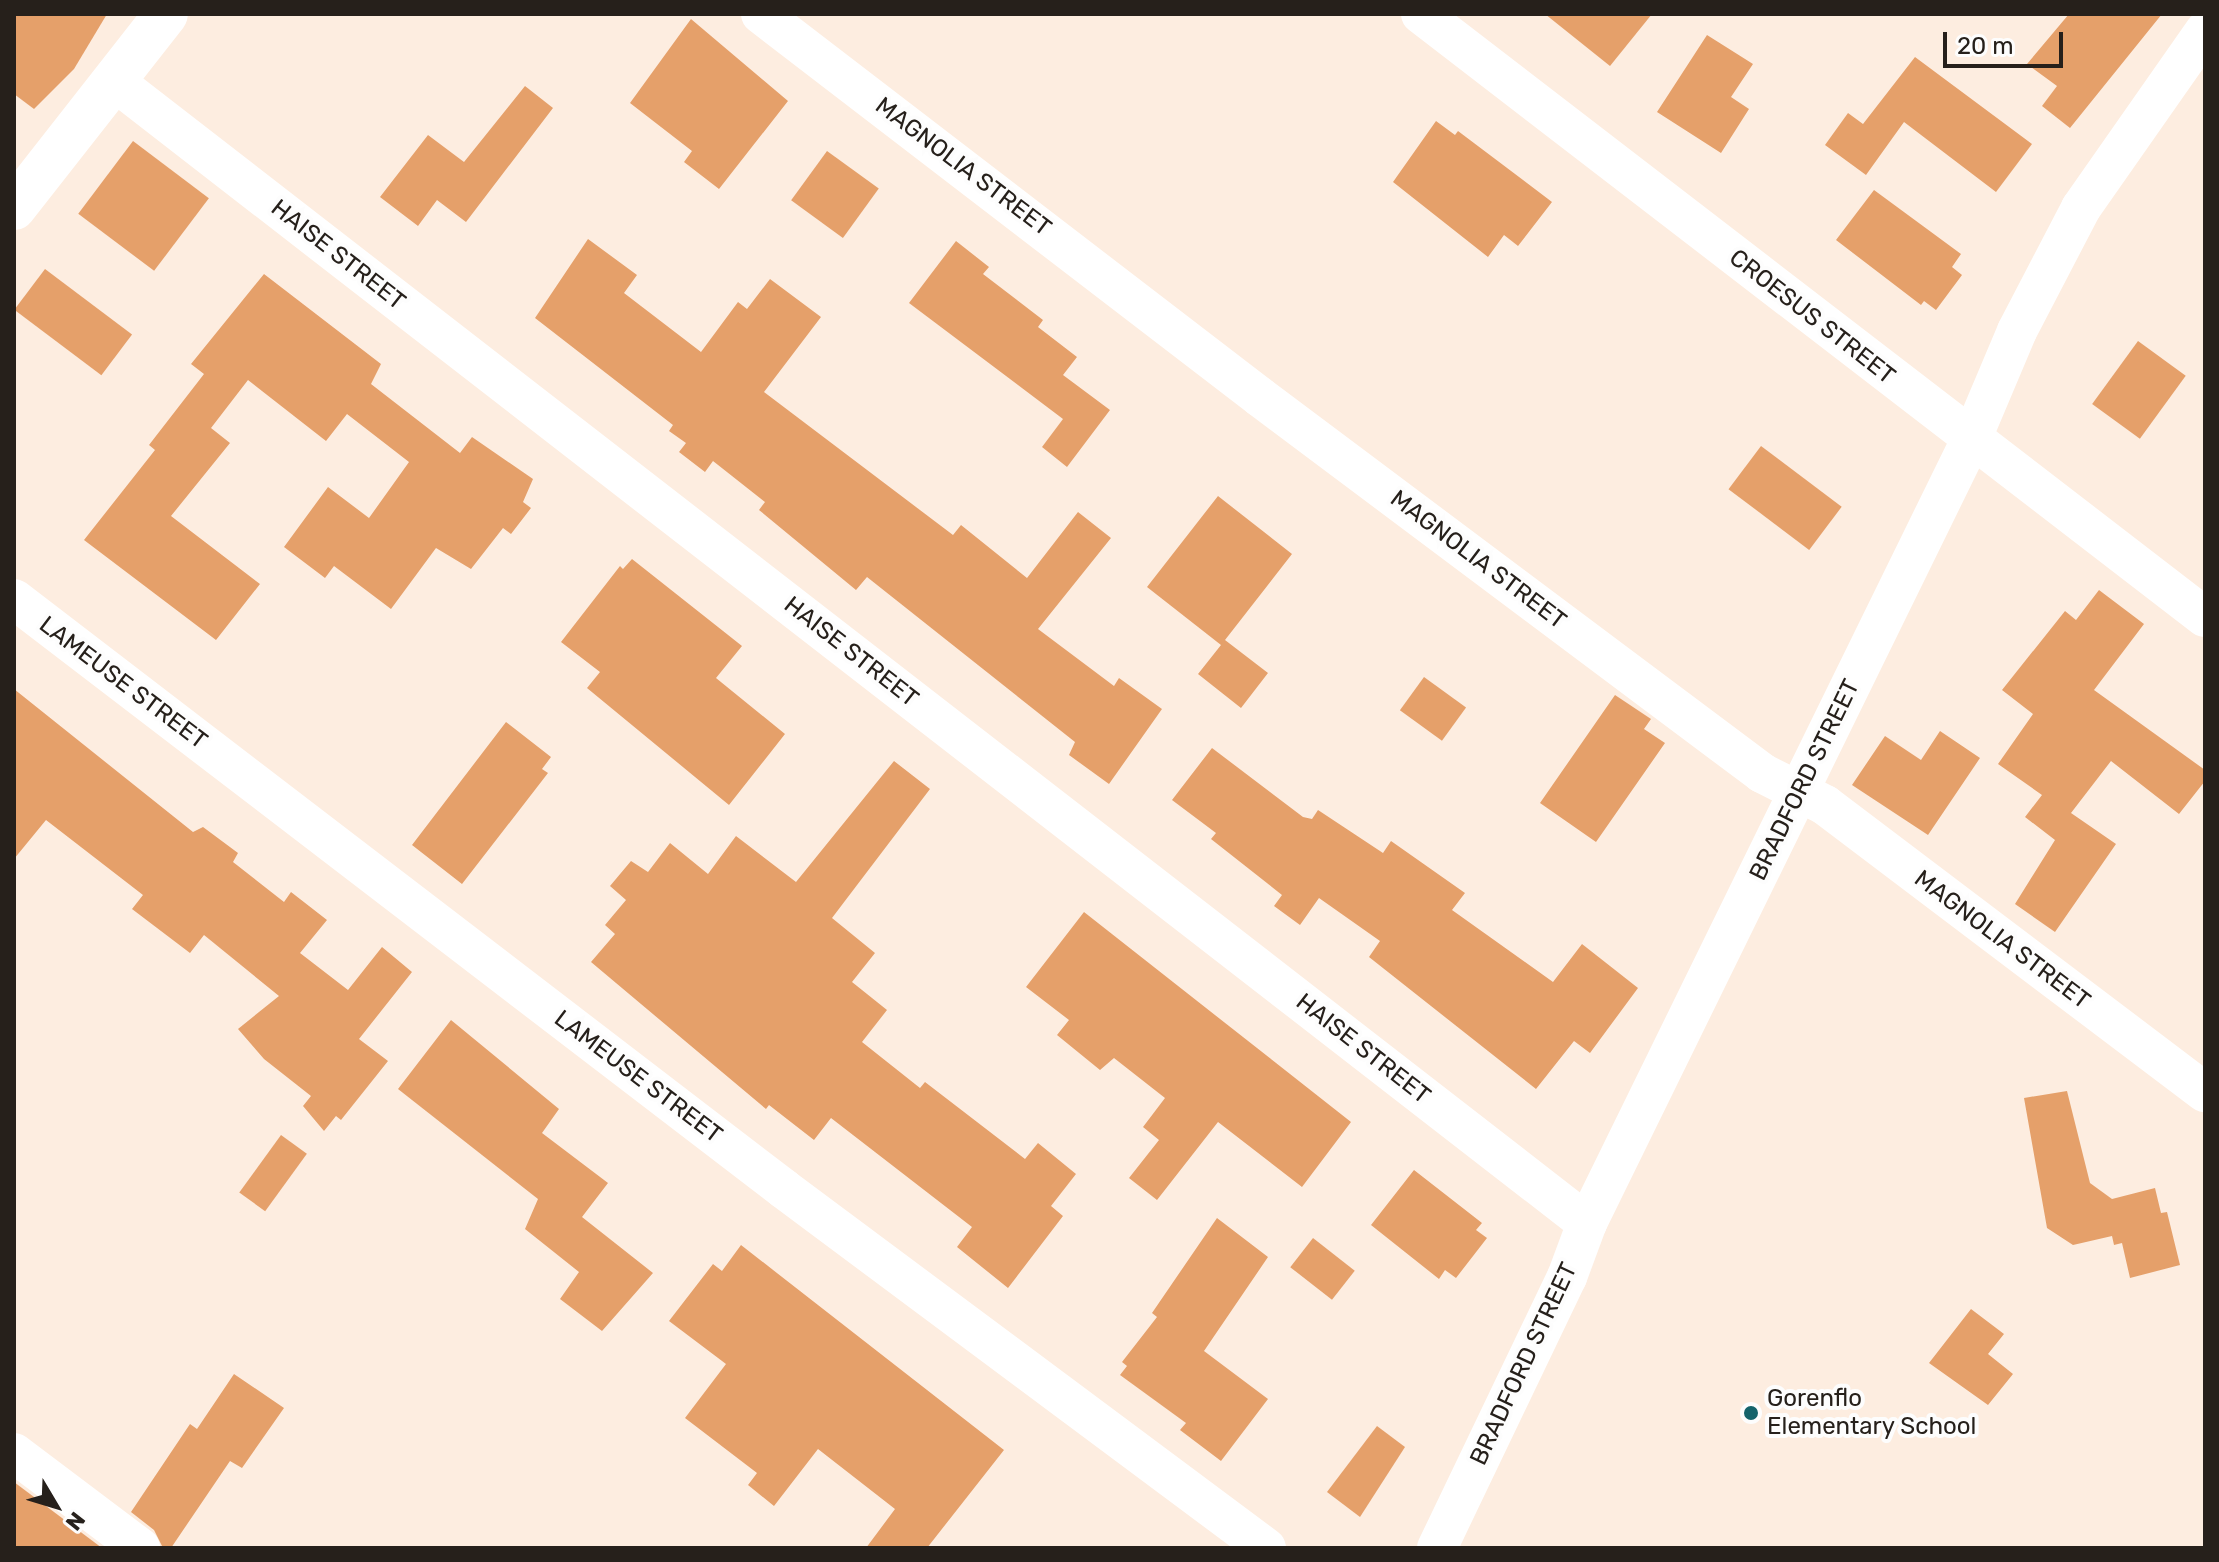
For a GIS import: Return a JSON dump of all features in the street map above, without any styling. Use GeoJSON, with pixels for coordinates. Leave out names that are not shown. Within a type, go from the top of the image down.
{"type":"FeatureCollection","features":[{"type":"Feature","properties":{"kind":"main road"},"geometry":{"type":"LineString","coordinates":[[14,208],[166,14]]}},
{"type":"Feature","properties":{"kind":"street","name":"MAGNOLIA STREET"},"geometry":{"type":"LineString","coordinates":[[761,14],[1260,397],[1762,773],[1799,795],[1825,805],[2205,1092]]}},
{"type":"Feature","properties":{"kind":"street","name":"CROESUS STREET"},"geometry":{"type":"LineString","coordinates":[[1421,14],[2205,617]]}},
{"type":"Feature","properties":{"kind":"street","name":"BRADFORD STREET"},"geometry":{"type":"LineString","coordinates":[[1437,1548],[1567,1277],[1587,1223],[1971,440],[2017,331],[2081,208],[2205,31]]}},
{"type":"Feature","properties":{"kind":"street","name":"HAISE STREET"},"geometry":{"type":"LineString","coordinates":[[114,81],[1587,1223]]}},
{"type":"Feature","properties":{"kind":"street","name":"LAMEUSE STREET"},"geometry":{"type":"LineString","coordinates":[[14,599],[784,1189],[1266,1548]]}},
{"type":"Feature","properties":{"kind":"street"},"geometry":{"type":"LineString","coordinates":[[14,1453],[140,1548]]}},
{"type":"Feature","properties":{"kind":"building"},"geometry":{"type":"Polygon","coordinates":[[[14,14],[107,14],[74,69],[34,109],[14,94],[14,14]]]}},
{"type":"Feature","properties":{"kind":"building"},"geometry":{"type":"Polygon","coordinates":[[[1545,14],[1652,14],[1610,66],[1545,14]]]}},
{"type":"Feature","properties":{"kind":"building"},"geometry":{"type":"Polygon","coordinates":[[[2069,14],[2162,14],[2070,128],[2042,106],[2057,86],[2027,64],[2069,14]]]}},
{"type":"Feature","properties":{"kind":"building"},"geometry":{"type":"Polygon","coordinates":[[[691,19],[788,101],[719,189],[684,162],[692,151],[630,103],[691,19]]]}},
{"type":"Feature","properties":{"kind":"building"},"geometry":{"type":"Polygon","coordinates":[[[1707,35],[1753,64],[1731,97],[1749,109],[1721,153],[1657,112],[1707,35]]]}},
{"type":"Feature","properties":{"kind":"building"},"geometry":{"type":"Polygon","coordinates":[[[1915,57],[2032,144],[1996,192],[1904,122],[1866,175],[1825,145],[1848,113],[1863,124],[1915,57]]]}},
{"type":"Feature","properties":{"kind":"building"},"geometry":{"type":"Polygon","coordinates":[[[525,86],[553,108],[466,222],[437,200],[418,226],[380,197],[428,135],[464,162],[525,86]]]}},
{"type":"Feature","properties":{"kind":"building"},"geometry":{"type":"Polygon","coordinates":[[[1436,121],[1455,135],[1458,131],[1552,202],[1518,246],[1504,235],[1488,257],[1393,182],[1436,121]]]}},
{"type":"Feature","properties":{"kind":"building"},"geometry":{"type":"Polygon","coordinates":[[[133,141],[209,198],[154,271],[78,214],[133,141]]]}},
{"type":"Feature","properties":{"kind":"building"},"geometry":{"type":"Polygon","coordinates":[[[827,151],[879,189],[843,238],[791,200],[827,151]]]}},
{"type":"Feature","properties":{"kind":"building"},"geometry":{"type":"Polygon","coordinates":[[[1874,190],[1961,254],[1952,267],[1962,275],[1936,310],[1924,301],[1921,305],[1836,240],[1874,190]]]}},
{"type":"Feature","properties":{"kind":"building"},"geometry":{"type":"Polygon","coordinates":[[[588,239],[637,275],[624,293],[701,352],[738,302],[747,309],[770,279],[821,317],[764,392],[953,535],[961,525],[1027,578],[1078,512],[1111,538],[1038,629],[1114,686],[1119,678],[1162,709],[1109,784],[1069,755],[1075,742],[867,577],[856,590],[759,510],[765,502],[713,461],[705,472],[679,452],[686,443],[669,431],[673,425],[535,318],[588,239]]]}},
{"type":"Feature","properties":{"kind":"building"},"geometry":{"type":"Polygon","coordinates":[[[956,241],[989,267],[983,274],[1043,320],[1038,327],[1077,357],[1063,375],[1110,410],[1067,467],[1042,447],[1063,419],[909,303],[956,241]]]}},
{"type":"Feature","properties":{"kind":"building"},"geometry":{"type":"Polygon","coordinates":[[[45,269],[132,335],[101,375],[14,310],[45,269]]]}},
{"type":"Feature","properties":{"kind":"building"},"geometry":{"type":"Polygon","coordinates":[[[264,274],[381,364],[371,384],[460,453],[472,437],[533,479],[523,502],[531,508],[511,534],[503,528],[471,569],[436,548],[391,609],[334,566],[325,578],[284,547],[328,487],[369,518],[409,462],[347,414],[326,441],[248,380],[211,428],[230,443],[171,516],[260,584],[216,640],[84,540],[155,450],[149,445],[204,374],[191,364],[264,274]]]}},
{"type":"Feature","properties":{"kind":"building"},"geometry":{"type":"Polygon","coordinates":[[[2138,341],[2186,376],[2140,439],[2092,404],[2138,341]]]}},
{"type":"Feature","properties":{"kind":"building"},"geometry":{"type":"Polygon","coordinates":[[[1761,446],[1842,507],[1809,550],[1729,489],[1761,446]]]}},
{"type":"Feature","properties":{"kind":"building"},"geometry":{"type":"Polygon","coordinates":[[[1218,496],[1292,554],[1225,640],[1268,673],[1241,708],[1198,674],[1221,645],[1147,587],[1218,496]]]}},
{"type":"Feature","properties":{"kind":"building"},"geometry":{"type":"Polygon","coordinates":[[[632,559],[742,646],[716,678],[785,734],[729,805],[587,688],[600,672],[561,642],[620,566],[623,569],[632,559]]]}},
{"type":"Feature","properties":{"kind":"building"},"geometry":{"type":"Polygon","coordinates":[[[2099,590],[2144,624],[2094,690],[2205,770],[2205,781],[2179,814],[2111,761],[2071,813],[2116,844],[2055,932],[2015,904],[2055,840],[2025,817],[2042,795],[1998,764],[2033,714],[2002,690],[2065,611],[2076,620],[2099,590]]]}},
{"type":"Feature","properties":{"kind":"building"},"geometry":{"type":"Polygon","coordinates":[[[1424,677],[1466,708],[1442,741],[1400,710],[1424,677]]]}},
{"type":"Feature","properties":{"kind":"building"},"geometry":{"type":"Polygon","coordinates":[[[14,689],[193,832],[203,827],[238,853],[233,862],[284,902],[291,892],[327,920],[300,953],[348,990],[382,947],[412,972],[359,1039],[388,1061],[341,1120],[336,1116],[324,1131],[303,1106],[311,1096],[264,1059],[238,1029],[279,996],[204,935],[190,953],[132,909],[143,895],[46,820],[14,859],[14,689]]]}},
{"type":"Feature","properties":{"kind":"building"},"geometry":{"type":"Polygon","coordinates":[[[1615,695],[1651,719],[1644,729],[1665,743],[1596,842],[1540,803],[1615,695]]]}},
{"type":"Feature","properties":{"kind":"building"},"geometry":{"type":"Polygon","coordinates":[[[506,722],[551,757],[542,769],[548,773],[462,884],[412,845],[506,722]]]}},
{"type":"Feature","properties":{"kind":"building"},"geometry":{"type":"Polygon","coordinates":[[[1940,731],[1980,758],[1928,835],[1852,785],[1885,736],[1921,760],[1940,731]]]}},
{"type":"Feature","properties":{"kind":"building"},"geometry":{"type":"Polygon","coordinates":[[[1212,748],[1303,817],[1312,819],[1318,810],[1383,853],[1391,841],[1465,893],[1452,910],[1553,982],[1582,944],[1638,988],[1590,1053],[1574,1041],[1536,1089],[1369,957],[1380,941],[1319,898],[1300,925],[1274,906],[1282,895],[1211,839],[1216,833],[1172,800],[1212,748]]]}},
{"type":"Feature","properties":{"kind":"building"},"geometry":{"type":"Polygon","coordinates":[[[894,761],[930,789],[832,918],[875,953],[852,982],[887,1010],[862,1042],[920,1088],[925,1082],[1025,1159],[1038,1143],[1076,1174],[1051,1206],[1063,1216],[1008,1288],[957,1247],[972,1227],[831,1118],[814,1140],[769,1105],[766,1109],[591,962],[615,934],[605,925],[626,900],[610,886],[631,861],[648,872],[670,843],[708,874],[736,836],[796,882],[894,761]]]}},
{"type":"Feature","properties":{"kind":"building"},"geometry":{"type":"Polygon","coordinates":[[[1084,912],[1351,1122],[1302,1187],[1218,1122],[1157,1200],[1129,1178],[1159,1140],[1143,1127],[1165,1098],[1114,1058],[1100,1070],[1057,1035],[1069,1020],[1026,987],[1084,912]]]}},
{"type":"Feature","properties":{"kind":"building"},"geometry":{"type":"Polygon","coordinates":[[[451,1020],[559,1109],[542,1133],[608,1183],[582,1217],[653,1273],[602,1331],[560,1299],[579,1272],[525,1229],[538,1199],[398,1089],[451,1020]]]}},
{"type":"Feature","properties":{"kind":"building"},"geometry":{"type":"Polygon","coordinates":[[[2067,1091],[2090,1183],[2112,1199],[2155,1188],[2161,1213],[2167,1212],[2180,1265],[2130,1278],[2122,1243],[2114,1245],[2112,1236],[2073,1245],[2047,1228],[2024,1098],[2067,1091]]]}},
{"type":"Feature","properties":{"kind":"building"},"geometry":{"type":"Polygon","coordinates":[[[281,1135],[307,1154],[265,1211],[239,1192],[281,1135]]]}},
{"type":"Feature","properties":{"kind":"building"},"geometry":{"type":"Polygon","coordinates":[[[1414,1170],[1482,1223],[1476,1230],[1487,1238],[1456,1278],[1445,1270],[1439,1279],[1371,1225],[1414,1170]]]}},
{"type":"Feature","properties":{"kind":"building"},"geometry":{"type":"Polygon","coordinates":[[[1217,1218],[1268,1257],[1204,1351],[1268,1399],[1221,1461],[1180,1430],[1186,1423],[1120,1375],[1127,1366],[1122,1362],[1157,1317],[1152,1313],[1217,1218]]]}},
{"type":"Feature","properties":{"kind":"building"},"geometry":{"type":"Polygon","coordinates":[[[1313,1238],[1355,1271],[1332,1300],[1290,1267],[1313,1238]]]}},
{"type":"Feature","properties":{"kind":"building"},"geometry":{"type":"Polygon","coordinates":[[[741,1245],[1004,1450],[927,1548],[866,1548],[895,1509],[818,1449],[774,1506],[748,1485],[757,1473],[685,1418],[726,1364],[669,1321],[713,1264],[722,1271],[741,1245]]]}},
{"type":"Feature","properties":{"kind":"building"},"geometry":{"type":"Polygon","coordinates":[[[1971,1309],[2004,1334],[1988,1354],[2013,1374],[1988,1405],[1929,1363],[1971,1309]]]}},
{"type":"Feature","properties":{"kind":"building"},"geometry":{"type":"Polygon","coordinates":[[[234,1374],[284,1408],[242,1468],[230,1461],[171,1548],[163,1548],[154,1530],[131,1512],[190,1424],[197,1429],[234,1374]]]}},
{"type":"Feature","properties":{"kind":"building"},"geometry":{"type":"Polygon","coordinates":[[[1377,1426],[1405,1447],[1360,1517],[1327,1492],[1377,1426]]]}},
{"type":"Feature","properties":{"kind":"building"},"geometry":{"type":"Polygon","coordinates":[[[14,1482],[102,1548],[14,1548],[14,1482]]]}},
{"type":"Feature","properties":{"kind":"place","name":"Gorenflo Elementary School"},"geometry":{"type":"Point","coordinates":[1751,1413]}}]}
